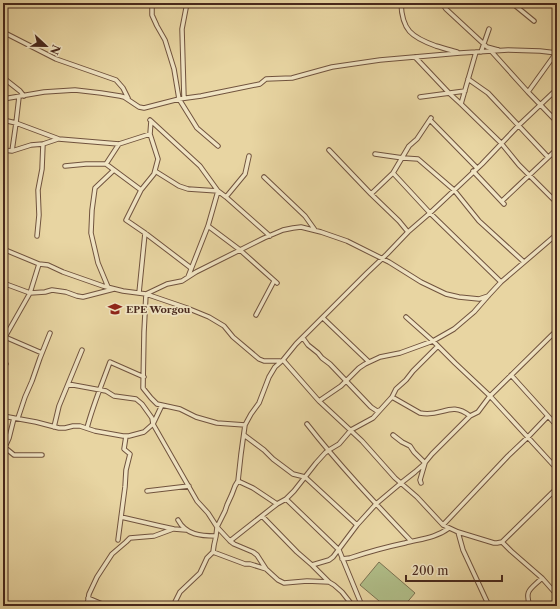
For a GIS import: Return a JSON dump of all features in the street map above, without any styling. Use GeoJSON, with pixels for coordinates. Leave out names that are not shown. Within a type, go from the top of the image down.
{"type":"FeatureCollection","features":[{"type":"Feature","properties":{"kind":"street"},"geometry":{"type":"LineString","coordinates":[[152,3],[152,15],[156,26],[165,40],[174,69],[179,99],[197,128],[218,146]]}},
{"type":"Feature","properties":{"kind":"street"},"geometry":{"type":"LineString","coordinates":[[184,98],[182,29],[187,3]]}},
{"type":"Feature","properties":{"kind":"street"},"geometry":{"type":"LineString","coordinates":[[401,3],[403,21],[415,37],[447,50],[460,52]]}},
{"type":"Feature","properties":{"kind":"street"},"geometry":{"type":"LineString","coordinates":[[442,3],[446,9],[487,47],[500,50],[549,51],[557,53],[528,92]]}},
{"type":"Feature","properties":{"kind":"street"},"geometry":{"type":"LineString","coordinates":[[512,3],[534,21]]}},
{"type":"Feature","properties":{"kind":"street"},"geometry":{"type":"LineString","coordinates":[[482,52],[489,29]]}},
{"type":"Feature","properties":{"kind":"street"},"geometry":{"type":"LineString","coordinates":[[3,32],[56,59],[116,80],[123,88],[128,99]]}},
{"type":"Feature","properties":{"kind":"street"},"geometry":{"type":"LineString","coordinates":[[3,99],[44,92],[75,90],[116,94],[128,99],[139,107],[144,108],[179,99],[260,84],[266,79],[292,78],[332,67],[380,60],[460,52],[492,52],[500,50]]}},
{"type":"Feature","properties":{"kind":"street"},"geometry":{"type":"LineString","coordinates":[[461,104],[476,52]]}},
{"type":"Feature","properties":{"kind":"street"},"geometry":{"type":"LineString","coordinates":[[492,52],[557,122]]}},
{"type":"Feature","properties":{"kind":"street"},"geometry":{"type":"LineString","coordinates":[[416,57],[449,93],[501,143],[518,165],[557,203]]}},
{"type":"Feature","properties":{"kind":"street"},"geometry":{"type":"LineString","coordinates":[[468,78],[488,93],[548,157]]}},
{"type":"Feature","properties":{"kind":"street"},"geometry":{"type":"LineString","coordinates":[[6,80],[20,91],[22,96],[12,151]]}},
{"type":"Feature","properties":{"kind":"street"},"geometry":{"type":"LineString","coordinates":[[420,97],[464,91]]}},
{"type":"Feature","properties":{"kind":"street"},"geometry":{"type":"LineString","coordinates":[[173,606],[180,592],[200,573],[213,552],[217,527],[238,481],[245,425],[259,403],[277,364],[282,361],[408,232],[430,213],[518,126],[556,91]]}},
{"type":"Feature","properties":{"kind":"street"},"geometry":{"type":"LineString","coordinates":[[371,194],[393,173],[409,146],[417,139],[431,119],[477,168]]}},
{"type":"Feature","properties":{"kind":"street"},"geometry":{"type":"LineString","coordinates":[[3,120],[16,123],[59,139],[119,144],[150,134]]}},
{"type":"Feature","properties":{"kind":"street"},"geometry":{"type":"LineString","coordinates":[[191,268],[126,220],[141,190],[155,171],[158,159],[150,134],[151,121],[200,166],[218,191],[270,236]]}},
{"type":"Feature","properties":{"kind":"street"},"geometry":{"type":"LineString","coordinates":[[3,150],[12,151],[59,139]]}},
{"type":"Feature","properties":{"kind":"street"},"geometry":{"type":"LineString","coordinates":[[37,236],[39,215],[38,190],[42,169],[42,144]]}},
{"type":"Feature","properties":{"kind":"street"},"geometry":{"type":"LineString","coordinates":[[106,164],[119,144]]}},
{"type":"Feature","properties":{"kind":"street"},"geometry":{"type":"LineString","coordinates":[[473,171],[503,203],[529,175],[557,149]]}},
{"type":"Feature","properties":{"kind":"street"},"geometry":{"type":"LineString","coordinates":[[329,150],[408,232]]}},
{"type":"Feature","properties":{"kind":"street"},"geometry":{"type":"LineString","coordinates":[[375,154],[418,159],[454,190],[480,221],[524,262]]}},
{"type":"Feature","properties":{"kind":"street"},"geometry":{"type":"LineString","coordinates":[[226,197],[245,174],[249,156]]}},
{"type":"Feature","properties":{"kind":"street"},"geometry":{"type":"LineString","coordinates":[[65,166],[106,164],[141,190]]}},
{"type":"Feature","properties":{"kind":"street"},"geometry":{"type":"LineString","coordinates":[[108,287],[98,263],[91,233],[92,210],[94,188],[114,170]]}},
{"type":"Feature","properties":{"kind":"street"},"geometry":{"type":"LineString","coordinates":[[155,171],[179,186],[188,189],[218,191]]}},
{"type":"Feature","properties":{"kind":"street"},"geometry":{"type":"LineString","coordinates":[[393,173],[430,213],[501,282]]}},
{"type":"Feature","properties":{"kind":"street"},"geometry":{"type":"LineString","coordinates":[[264,177],[304,216],[316,231]]}},
{"type":"Feature","properties":{"kind":"street"},"geometry":{"type":"LineString","coordinates":[[187,278],[208,226],[218,191]]}},
{"type":"Feature","properties":{"kind":"street"},"geometry":{"type":"LineString","coordinates":[[208,226],[240,250],[275,282],[256,315]]}},
{"type":"Feature","properties":{"kind":"street"},"geometry":{"type":"LineString","coordinates":[[146,294],[167,284],[182,281],[196,272],[255,242],[284,230],[301,227],[347,241],[360,247],[389,262],[421,282],[446,294],[479,299],[488,296]]}},
{"type":"Feature","properties":{"kind":"street"},"geometry":{"type":"LineString","coordinates":[[139,293],[145,233]]}},
{"type":"Feature","properties":{"kind":"street"},"geometry":{"type":"LineString","coordinates":[[319,401],[347,382],[359,368],[369,362],[380,357],[400,353],[433,341],[444,335],[465,320],[480,306],[501,282],[557,234]]}},
{"type":"Feature","properties":{"kind":"street"},"geometry":{"type":"LineString","coordinates":[[3,249],[39,264],[48,265],[63,272],[114,289],[146,294],[187,308],[215,320],[224,326],[233,337],[259,359],[282,361],[319,401],[351,430],[395,478],[417,497],[443,525],[458,532],[494,543],[502,542],[557,488]]}},
{"type":"Feature","properties":{"kind":"street"},"geometry":{"type":"LineString","coordinates":[[39,264],[30,293],[5,337],[42,353]]}},
{"type":"Feature","properties":{"kind":"street"},"geometry":{"type":"LineString","coordinates":[[3,283],[30,293],[52,290],[83,297],[114,289]]}},
{"type":"Feature","properties":{"kind":"street"},"geometry":{"type":"LineString","coordinates":[[146,294],[143,388],[158,404],[180,409],[196,417],[217,423],[245,425]]}},
{"type":"Feature","properties":{"kind":"street"},"geometry":{"type":"LineString","coordinates":[[406,317],[490,396],[557,469]]}},
{"type":"Feature","properties":{"kind":"street"},"geometry":{"type":"LineString","coordinates":[[323,318],[369,362]]}},
{"type":"Feature","properties":{"kind":"street"},"geometry":{"type":"LineString","coordinates":[[312,565],[329,560],[333,557],[376,504],[416,472],[470,416],[478,412],[490,396],[557,330]]}},
{"type":"Feature","properties":{"kind":"street"},"geometry":{"type":"LineString","coordinates":[[42,455],[14,455],[4,448],[50,333]]}},
{"type":"Feature","properties":{"kind":"street"},"geometry":{"type":"LineString","coordinates":[[303,338],[308,345],[318,352],[322,358],[330,364],[370,407],[376,411],[380,410]]}},
{"type":"Feature","properties":{"kind":"street"},"geometry":{"type":"LineString","coordinates":[[230,541],[277,504],[286,499],[316,463],[329,450],[339,444],[351,430],[373,418],[392,397],[396,389],[406,380],[412,371],[438,346]]}},
{"type":"Feature","properties":{"kind":"street"},"geometry":{"type":"LineString","coordinates":[[54,427],[59,406],[82,350]]}},
{"type":"Feature","properties":{"kind":"street"},"geometry":{"type":"LineString","coordinates":[[87,428],[90,414],[110,362],[144,377]]}},
{"type":"Feature","properties":{"kind":"street"},"geometry":{"type":"LineString","coordinates":[[511,375],[557,426]]}},
{"type":"Feature","properties":{"kind":"street"},"geometry":{"type":"LineString","coordinates":[[68,384],[106,391],[114,396],[136,399],[142,404],[152,418],[197,501],[208,513],[217,527],[234,544],[257,555],[266,569],[278,580],[284,583],[307,581],[329,582]]}},
{"type":"Feature","properties":{"kind":"street"},"geometry":{"type":"LineString","coordinates":[[392,397],[420,413],[434,414],[458,409],[470,416]]}},
{"type":"Feature","properties":{"kind":"street"},"geometry":{"type":"LineString","coordinates":[[3,416],[54,427],[65,428],[80,426],[95,431],[126,436],[144,432],[154,424],[162,405]]}},
{"type":"Feature","properties":{"kind":"street"},"geometry":{"type":"LineString","coordinates":[[443,525],[548,416]]}},
{"type":"Feature","properties":{"kind":"street"},"geometry":{"type":"LineString","coordinates":[[307,424],[320,441],[411,541]]}},
{"type":"Feature","properties":{"kind":"street"},"geometry":{"type":"LineString","coordinates":[[244,435],[293,474],[305,477],[358,525]]}},
{"type":"Feature","properties":{"kind":"street"},"geometry":{"type":"LineString","coordinates":[[393,435],[410,446],[425,463]]}},
{"type":"Feature","properties":{"kind":"street"},"geometry":{"type":"LineString","coordinates":[[118,540],[126,470],[130,454],[124,449],[126,436]]}},
{"type":"Feature","properties":{"kind":"street"},"geometry":{"type":"LineString","coordinates":[[421,483],[420,480],[425,463]]}},
{"type":"Feature","properties":{"kind":"street"},"geometry":{"type":"LineString","coordinates":[[238,481],[253,488],[277,504]]}},
{"type":"Feature","properties":{"kind":"street"},"geometry":{"type":"LineString","coordinates":[[147,491],[189,486]]}},
{"type":"Feature","properties":{"kind":"street"},"geometry":{"type":"LineString","coordinates":[[286,499],[339,550],[362,606]]}},
{"type":"Feature","properties":{"kind":"street"},"geometry":{"type":"LineString","coordinates":[[121,516],[173,529],[186,530],[200,535],[216,536]]}},
{"type":"Feature","properties":{"kind":"street"},"geometry":{"type":"LineString","coordinates":[[262,516],[297,552],[329,582],[334,584],[353,606]]}},
{"type":"Feature","properties":{"kind":"street"},"geometry":{"type":"LineString","coordinates":[[178,520],[186,530]]}},
{"type":"Feature","properties":{"kind":"street"},"geometry":{"type":"LineString","coordinates":[[342,559],[431,537],[442,533],[449,528]]}},
{"type":"Feature","properties":{"kind":"street"},"geometry":{"type":"LineString","coordinates":[[87,606],[91,587],[112,554],[130,538],[154,536],[173,529]]}},
{"type":"Feature","properties":{"kind":"street"},"geometry":{"type":"LineString","coordinates":[[458,532],[463,550],[489,606]]}},
{"type":"Feature","properties":{"kind":"street"},"geometry":{"type":"LineString","coordinates":[[502,542],[542,578],[557,595]]}},
{"type":"Feature","properties":{"kind":"street"},"geometry":{"type":"LineString","coordinates":[[213,552],[245,564],[266,569]]}},
{"type":"Feature","properties":{"kind":"street"},"geometry":{"type":"LineString","coordinates":[[530,606],[527,597],[528,593],[542,578]]}},
{"type":"Feature","properties":{"kind":"street"},"geometry":{"type":"LineString","coordinates":[[88,598],[107,606]]}},
{"type":"Feature","properties":{"kind":"green space"},"geometry":{"type":"Polygon","coordinates":[[[379,562],[415,593],[404,606],[385,606],[360,585],[379,562]]]}},
{"type":"Feature","properties":{"kind":"place","name":"EPE Worgou"},"geometry":{"type":"Point","coordinates":[115,309]}}]}
